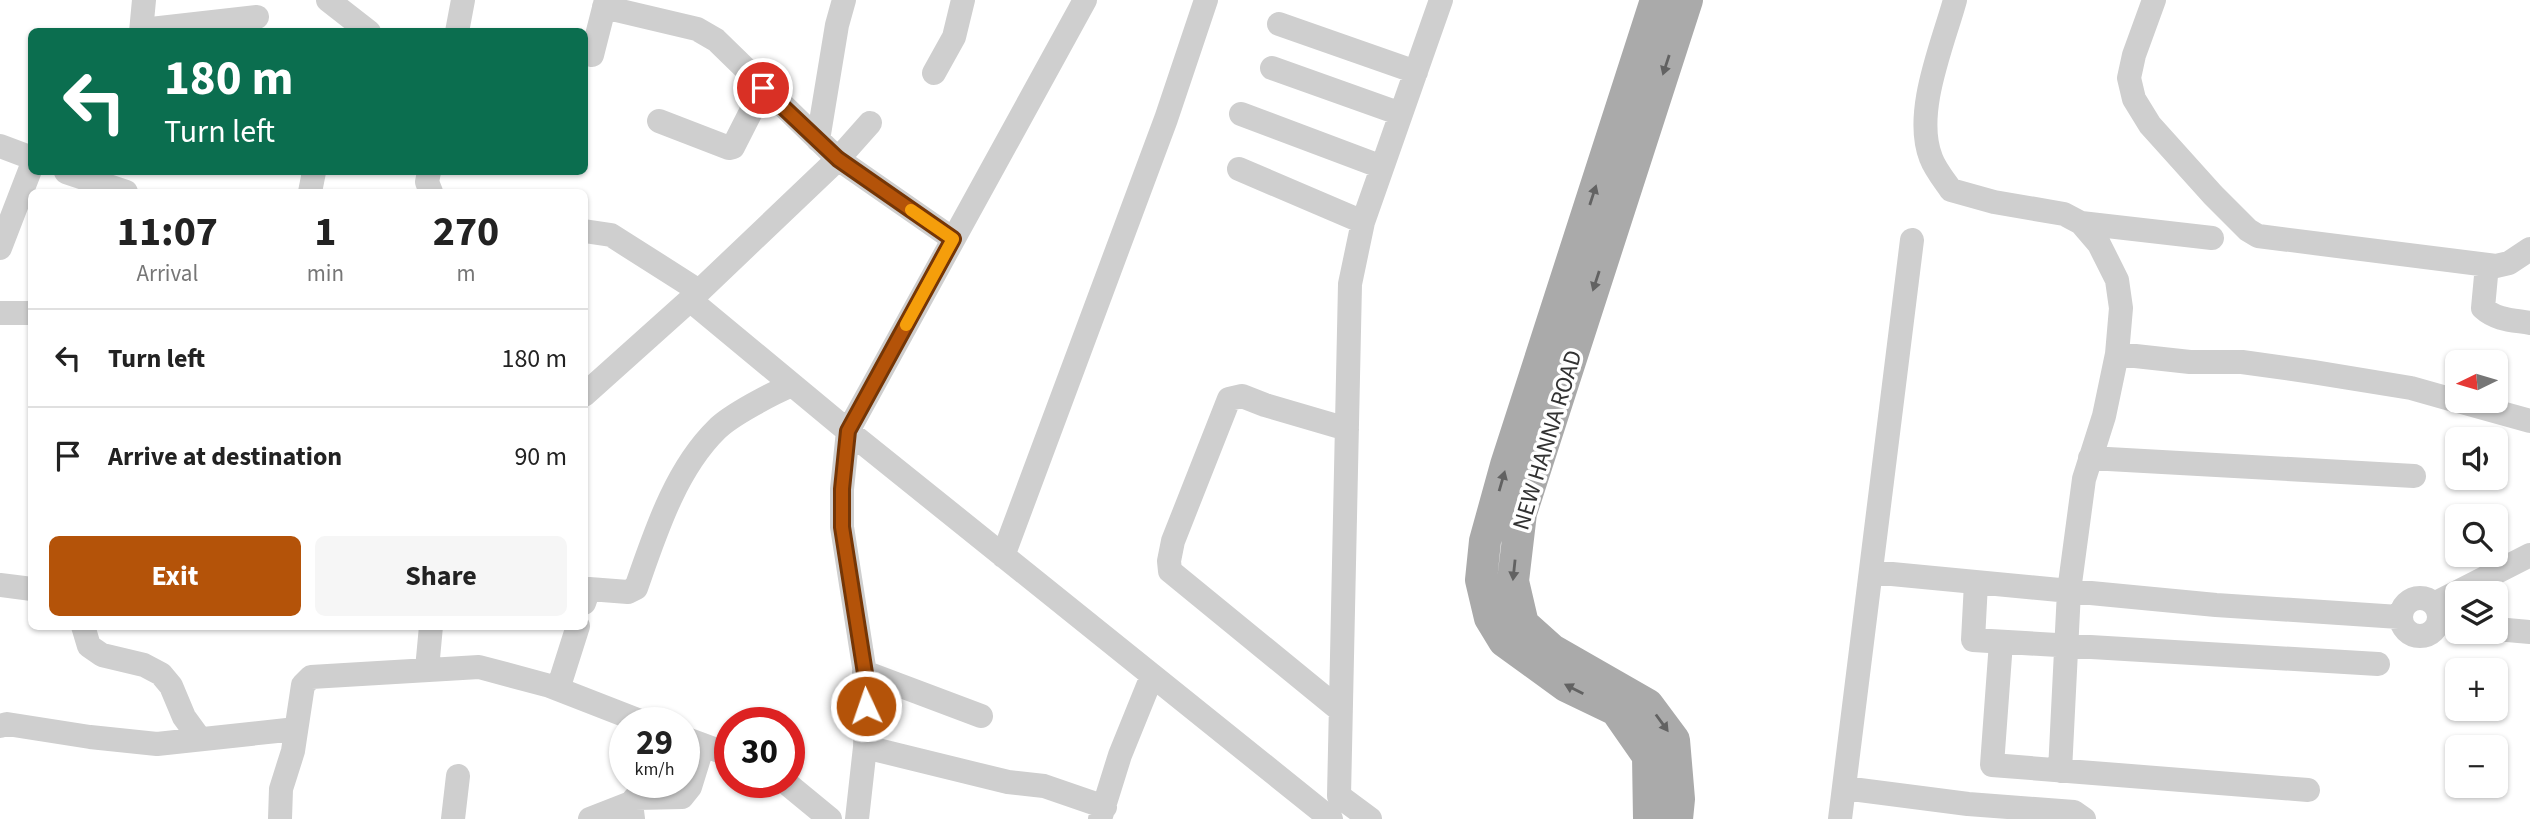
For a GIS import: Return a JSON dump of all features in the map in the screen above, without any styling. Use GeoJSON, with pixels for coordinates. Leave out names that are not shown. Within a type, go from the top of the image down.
{"type":"FeatureCollection","features":[{"type":"Feature","properties":{"kind":"main road","name":"NEW HANNA ROAD"},"geometry":{"type":"LineString","coordinates":[[1649,819],[1648,756],[1616,710],[1566,686],[1504,642],[1490,618],[1481,580],[1485,541],[1506,465],[1656,0]]}},
{"type":"Feature","properties":{"kind":"main road","name":"NEW HANNA ROAD"},"geometry":{"type":"LineString","coordinates":[[1677,819],[1679,799],[1674,740],[1648,705],[1552,650],[1523,624],[1513,581],[1521,513],[1688,0]]}},
{"type":"Feature","properties":{"kind":"street"},"geometry":{"type":"LineString","coordinates":[[142,28],[144,0]]}},
{"type":"Feature","properties":{"kind":"street"},"geometry":{"type":"LineString","coordinates":[[328,0],[364,28]]}},
{"type":"Feature","properties":{"kind":"street"},"geometry":{"type":"LineString","coordinates":[[458,28],[463,0]]}},
{"type":"Feature","properties":{"kind":"street"},"geometry":{"type":"LineString","coordinates":[[818,140],[837,25],[844,0]]}},
{"type":"Feature","properties":{"kind":"street"},"geometry":{"type":"LineString","coordinates":[[934,73],[954,37],[962,0]]}},
{"type":"Feature","properties":{"kind":"street"},"geometry":{"type":"LineString","coordinates":[[857,819],[865,747],[867,686],[842,527],[842,489],[848,431],[1085,0]]}},
{"type":"Feature","properties":{"kind":"street"},"geometry":{"type":"LineString","coordinates":[[1003,556],[1162,132],[1206,0]]}},
{"type":"Feature","properties":{"kind":"street"},"geometry":{"type":"LineString","coordinates":[[1370,819],[1339,796],[1350,284],[1363,222],[1441,0]]}},
{"type":"Feature","properties":{"kind":"street"},"geometry":{"type":"LineString","coordinates":[[1955,0],[1928,97],[1926,135],[1931,158],[1951,190],[1994,202],[2064,214],[2081,223],[2212,239]]}},
{"type":"Feature","properties":{"kind":"street"},"geometry":{"type":"LineString","coordinates":[[2154,0],[2134,55],[2129,78],[2134,99],[2150,125],[2248,230],[2258,236],[2496,266],[2508,263],[2530,249]]}},
{"type":"Feature","properties":{"kind":"street"},"geometry":{"type":"LineString","coordinates":[[592,55],[605,3],[697,29],[716,40],[838,159],[953,239]]}},
{"type":"Feature","properties":{"kind":"street"},"geometry":{"type":"LineString","coordinates":[[165,28],[259,16]]}},
{"type":"Feature","properties":{"kind":"street"},"geometry":{"type":"LineString","coordinates":[[1279,24],[1416,72]]}},
{"type":"Feature","properties":{"kind":"street"},"geometry":{"type":"LineString","coordinates":[[1272,68],[1401,114]]}},
{"type":"Feature","properties":{"kind":"street"},"geometry":{"type":"LineString","coordinates":[[659,121],[729,148],[733,147],[763,88]]}},
{"type":"Feature","properties":{"kind":"street"},"geometry":{"type":"LineString","coordinates":[[1241,114],[1382,167]]}},
{"type":"Feature","properties":{"kind":"street"},"geometry":{"type":"LineString","coordinates":[[588,391],[694,296],[838,159],[870,123]]}},
{"type":"Feature","properties":{"kind":"street"},"geometry":{"type":"LineString","coordinates":[[0,146],[28,156]]}},
{"type":"Feature","properties":{"kind":"street"},"geometry":{"type":"LineString","coordinates":[[1239,169],[1363,222]]}},
{"type":"Feature","properties":{"kind":"street"},"geometry":{"type":"LineString","coordinates":[[0,248],[28,174]]}},
{"type":"Feature","properties":{"kind":"street"},"geometry":{"type":"LineString","coordinates":[[84,175],[118,189]]}},
{"type":"Feature","properties":{"kind":"street"},"geometry":{"type":"LineString","coordinates":[[2060,771],[2061,707],[2069,591],[2084,479],[2104,416],[2117,354],[2121,308],[2118,280],[2099,244],[2081,223]]}},
{"type":"Feature","properties":{"kind":"street"},"geometry":{"type":"LineString","coordinates":[[588,232],[611,235],[694,296],[792,385],[848,431],[1331,819]]}},
{"type":"Feature","properties":{"kind":"street"},"geometry":{"type":"LineString","coordinates":[[1840,819],[1912,240]]}},
{"type":"Feature","properties":{"kind":"street"},"geometry":{"type":"LineString","coordinates":[[2487,265],[2483,308],[2490,315],[2530,323]]}},
{"type":"Feature","properties":{"kind":"street"},"geometry":{"type":"LineString","coordinates":[[0,313],[28,313]]}},
{"type":"Feature","properties":{"kind":"street"},"geometry":{"type":"LineString","coordinates":[[2117,354],[2190,362],[2242,362],[2411,388],[2445,398]]}},
{"type":"Feature","properties":{"kind":"street"},"geometry":{"type":"LineString","coordinates":[[588,592],[589,589],[628,592],[636,588],[659,525],[699,449],[719,426],[792,385]]}},
{"type":"Feature","properties":{"kind":"street"},"geometry":{"type":"LineString","coordinates":[[1340,710],[1170,570],[1169,561],[1173,541],[1229,399],[1242,396],[1347,429]]}},
{"type":"Feature","properties":{"kind":"street"},"geometry":{"type":"LineString","coordinates":[[2501,413],[2530,421]]}},
{"type":"Feature","properties":{"kind":"street"},"geometry":{"type":"LineString","coordinates":[[2090,458],[2414,477]]}},
{"type":"Feature","properties":{"kind":"street"},"geometry":{"type":"LineString","coordinates":[[1871,572],[2216,605],[2399,617],[2404,630],[2416,636],[2430,634],[2443,618],[2530,555]]}},
{"type":"Feature","properties":{"kind":"street"},"geometry":{"type":"LineString","coordinates":[[1976,583],[1973,640],[2378,664]]}},
{"type":"Feature","properties":{"kind":"street"},"geometry":{"type":"LineString","coordinates":[[0,585],[28,588]]}},
{"type":"Feature","properties":{"kind":"street"},"geometry":{"type":"LineString","coordinates":[[84,630],[89,646],[102,655],[144,664],[161,674],[171,686],[184,717],[200,739]]}},
{"type":"Feature","properties":{"kind":"street"},"geometry":{"type":"LineString","coordinates":[[427,669],[431,630]]}},
{"type":"Feature","properties":{"kind":"street"},"geometry":{"type":"LineString","coordinates":[[558,689],[577,630]]}},
{"type":"Feature","properties":{"kind":"street"},"geometry":{"type":"LineString","coordinates":[[2508,630],[2530,632]]}},
{"type":"Feature","properties":{"kind":"street"},"geometry":{"type":"LineString","coordinates":[[2001,642],[1992,765],[2308,790]]}},
{"type":"Feature","properties":{"kind":"street"},"geometry":{"type":"LineString","coordinates":[[279,819],[281,789],[293,751],[303,685],[311,677],[479,667],[558,689],[609,709]]}},
{"type":"Feature","properties":{"kind":"street"},"geometry":{"type":"LineString","coordinates":[[864,672],[981,716]]}},
{"type":"Feature","properties":{"kind":"street"},"geometry":{"type":"LineString","coordinates":[[865,747],[1008,782],[1044,786],[1102,813],[1120,755],[1152,676]]}},
{"type":"Feature","properties":{"kind":"street"},"geometry":{"type":"LineString","coordinates":[[0,726],[7,724],[157,744],[296,729]]}},
{"type":"Feature","properties":{"kind":"street"},"geometry":{"type":"LineString","coordinates":[[453,819],[458,776]]}},
{"type":"Feature","properties":{"kind":"street"},"geometry":{"type":"LineString","coordinates":[[1844,788],[1967,811],[2074,812],[2084,819]]}},
{"type":"Feature","properties":{"kind":"street"},"geometry":{"type":"LineString","coordinates":[[652,798],[670,798]]}},
{"type":"Feature","properties":{"kind":"street"},"geometry":{"type":"LineString","coordinates":[[804,798],[830,819]]}},
{"type":"Feature","properties":{"kind":"street"},"geometry":{"type":"LineString","coordinates":[[590,819],[632,811]]}},
{"type":"Feature","properties":{"kind":"slow traffic"},"geometry":{"type":"LineString","coordinates":[[906,325],[953,239],[911,210]]}},
{"type":"Feature","properties":{"kind":"route"},"geometry":{"type":"LineString","coordinates":[[763,88],[838,159],[953,239],[848,431],[842,489],[842,527],[867,686],[866,706]]}}]}
